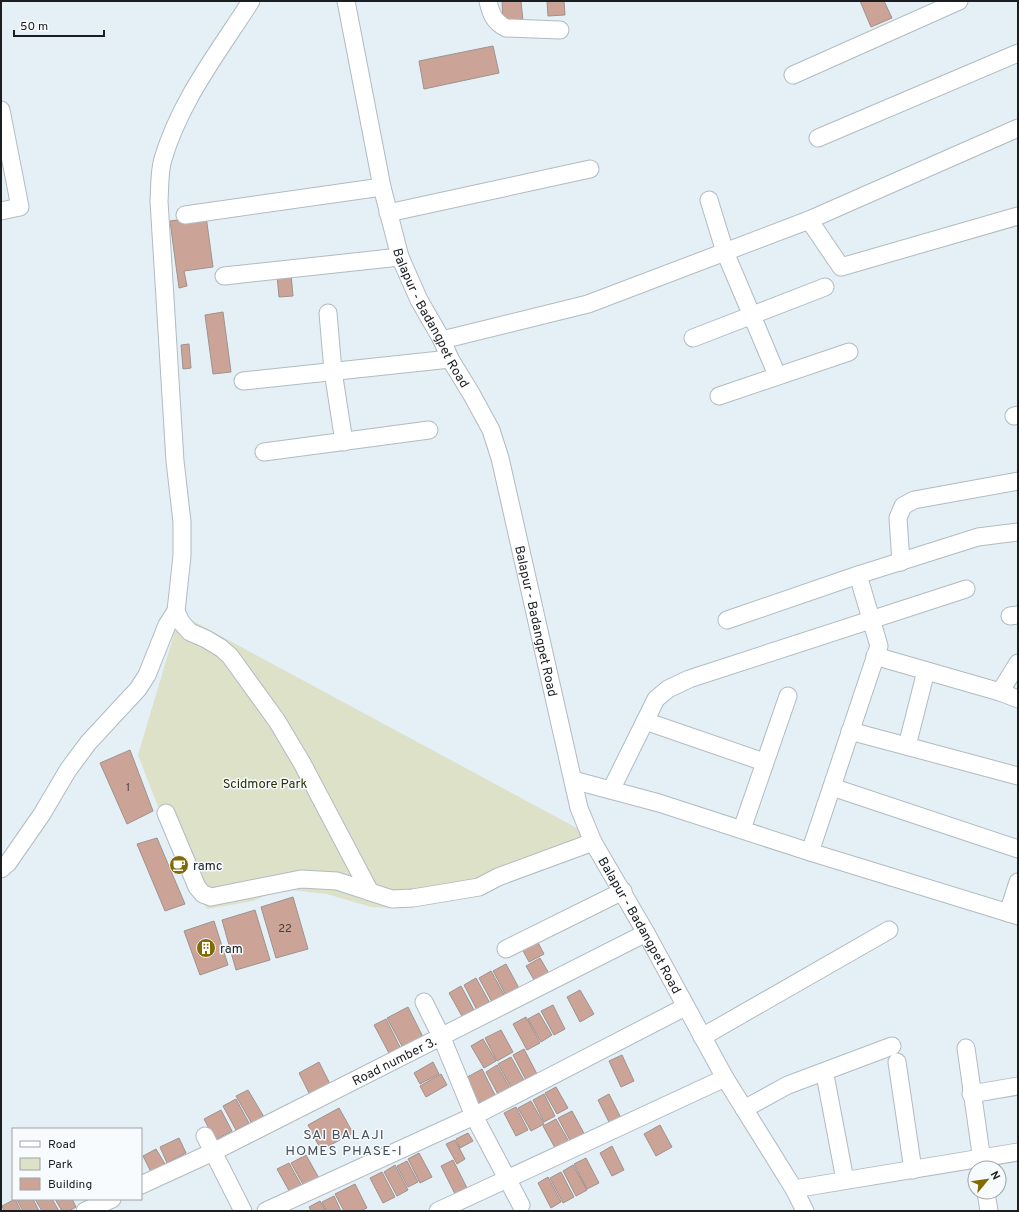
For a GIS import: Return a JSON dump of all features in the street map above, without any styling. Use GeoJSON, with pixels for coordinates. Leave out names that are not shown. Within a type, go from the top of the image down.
{"type":"FeatureCollection","features":[{"type":"Feature","properties":{"kind":"street"},"geometry":{"type":"LineString","coordinates":[[1,869],[8,863],[42,814],[68,770],[80,754],[138,689],[147,675],[167,625],[176,608],[182,556],[182,522],[175,461],[159,201],[163,160],[177,122],[206,71],[252,1]]}},
{"type":"Feature","properties":{"kind":"street","name":"Balapur - Badangpet Road"},"geometry":{"type":"LineString","coordinates":[[346,1],[382,187],[400,257],[419,300],[442,340],[450,359],[491,430],[500,458],[579,808],[593,842],[646,933],[725,1078],[794,1189],[801,1209]]}},
{"type":"Feature","properties":{"kind":"street"},"geometry":{"type":"LineString","coordinates":[[488,1],[493,17],[498,24],[506,28],[560,30]]}},
{"type":"Feature","properties":{"kind":"street"},"geometry":{"type":"LineString","coordinates":[[793,75],[959,1]]}},
{"type":"Feature","properties":{"kind":"street"},"geometry":{"type":"LineString","coordinates":[[818,138],[1018,53]]}},
{"type":"Feature","properties":{"kind":"street"},"geometry":{"type":"LineString","coordinates":[[1,110],[20,207],[1,210]]}},
{"type":"Feature","properties":{"kind":"street"},"geometry":{"type":"LineString","coordinates":[[442,340],[588,304],[809,220],[1018,128]]}},
{"type":"Feature","properties":{"kind":"street"},"geometry":{"type":"LineString","coordinates":[[388,213],[590,169]]}},
{"type":"Feature","properties":{"kind":"street"},"geometry":{"type":"LineString","coordinates":[[185,215],[382,187]]}},
{"type":"Feature","properties":{"kind":"street"},"geometry":{"type":"LineString","coordinates":[[708,200],[725,252],[777,375]]}},
{"type":"Feature","properties":{"kind":"street"},"geometry":{"type":"LineString","coordinates":[[809,220],[841,267],[1018,216]]}},
{"type":"Feature","properties":{"kind":"street"},"geometry":{"type":"LineString","coordinates":[[224,276],[400,257]]}},
{"type":"Feature","properties":{"kind":"street"},"geometry":{"type":"LineString","coordinates":[[693,338],[825,288]]}},
{"type":"Feature","properties":{"kind":"street"},"geometry":{"type":"LineString","coordinates":[[328,313],[333,371],[344,442]]}},
{"type":"Feature","properties":{"kind":"street"},"geometry":{"type":"LineString","coordinates":[[719,396],[777,375],[849,352]]}},
{"type":"Feature","properties":{"kind":"street"},"geometry":{"type":"LineString","coordinates":[[243,381],[450,359]]}},
{"type":"Feature","properties":{"kind":"street"},"geometry":{"type":"LineString","coordinates":[[264,452],[429,430]]}},
{"type":"Feature","properties":{"kind":"street"},"geometry":{"type":"LineString","coordinates":[[901,562],[898,518],[903,506],[914,500],[1018,481]]}},
{"type":"Feature","properties":{"kind":"street"},"geometry":{"type":"LineString","coordinates":[[727,620],[858,575],[978,537],[1018,532]]}},
{"type":"Feature","properties":{"kind":"street"},"geometry":{"type":"LineString","coordinates":[[810,852],[879,646],[858,575]]}},
{"type":"Feature","properties":{"kind":"street"},"geometry":{"type":"LineString","coordinates":[[611,790],[656,699],[668,689],[689,679],[966,589]]}},
{"type":"Feature","properties":{"kind":"street"},"geometry":{"type":"LineString","coordinates":[[176,608],[181,622],[190,632],[206,639],[221,648],[230,656],[277,721],[302,763],[370,892]]}},
{"type":"Feature","properties":{"kind":"street"},"geometry":{"type":"LineString","coordinates":[[875,656],[1000,692],[1018,699]]}},
{"type":"Feature","properties":{"kind":"street"},"geometry":{"type":"LineString","coordinates":[[1000,692],[1018,663]]}},
{"type":"Feature","properties":{"kind":"street"},"geometry":{"type":"LineString","coordinates":[[907,746],[926,671]]}},
{"type":"Feature","properties":{"kind":"street"},"geometry":{"type":"LineString","coordinates":[[742,829],[788,696]]}},
{"type":"Feature","properties":{"kind":"street"},"geometry":{"type":"LineString","coordinates":[[645,720],[764,762]]}},
{"type":"Feature","properties":{"kind":"street"},"geometry":{"type":"LineString","coordinates":[[850,731],[1018,776]]}},
{"type":"Feature","properties":{"kind":"street"},"geometry":{"type":"LineString","coordinates":[[573,780],[659,803],[1013,915],[1018,882]]}},
{"type":"Feature","properties":{"kind":"street"},"geometry":{"type":"LineString","coordinates":[[832,787],[1018,849]]}},
{"type":"Feature","properties":{"kind":"street"},"geometry":{"type":"LineString","coordinates":[[166,813],[198,887],[203,894],[211,897],[301,879],[337,882],[392,899],[413,898],[479,887],[498,877],[593,842]]}},
{"type":"Feature","properties":{"kind":"street"},"geometry":{"type":"LineString","coordinates":[[506,949],[623,892]]}},
{"type":"Feature","properties":{"kind":"street"},"geometry":{"type":"LineString","coordinates":[[702,1037],[889,930]]}},
{"type":"Feature","properties":{"kind":"street","name":"Road number 3."},"geometry":{"type":"LineString","coordinates":[[142,1186],[213,1152],[442,1038],[646,933]]}},
{"type":"Feature","properties":{"kind":"street"},"geometry":{"type":"LineString","coordinates":[[424,1002],[442,1038],[474,1116],[521,1204]]}},
{"type":"Feature","properties":{"kind":"street"},"geometry":{"type":"LineString","coordinates":[[266,1211],[474,1116],[685,1007]]}},
{"type":"Feature","properties":{"kind":"street"},"geometry":{"type":"LineString","coordinates":[[744,1109],[788,1085],[892,1046]]}},
{"type":"Feature","properties":{"kind":"street"},"geometry":{"type":"LineString","coordinates":[[966,1048],[971,1094],[982,1160]]}},
{"type":"Feature","properties":{"kind":"street"},"geometry":{"type":"LineString","coordinates":[[898,1062],[913,1170]]}},
{"type":"Feature","properties":{"kind":"street"},"geometry":{"type":"LineString","coordinates":[[438,1211],[725,1078]]}},
{"type":"Feature","properties":{"kind":"street"},"geometry":{"type":"LineString","coordinates":[[826,1080],[845,1180]]}},
{"type":"Feature","properties":{"kind":"street"},"geometry":{"type":"LineString","coordinates":[[971,1094],[1018,1086]]}},
{"type":"Feature","properties":{"kind":"street"},"geometry":{"type":"LineString","coordinates":[[205,1136],[243,1211]]}},
{"type":"Feature","properties":{"kind":"street"},"geometry":{"type":"LineString","coordinates":[[992,1160],[1018,1152]]}},
{"type":"Feature","properties":{"kind":"street"},"geometry":{"type":"LineString","coordinates":[[794,1189],[913,1170],[967,1165]]}},
{"type":"Feature","properties":{"kind":"street"},"geometry":{"type":"LineString","coordinates":[[86,1211],[110,1200]]}},
{"type":"Feature","properties":{"kind":"street"},"geometry":{"type":"LineString","coordinates":[[987,1200],[989,1211]]}},
{"type":"Feature","properties":{"kind":"green space","name":"Scidmore Park"},"geometry":{"type":"Polygon","coordinates":[[[180,614],[586,833],[566,860],[511,874],[479,896],[402,908],[371,907],[327,894],[283,889],[253,901],[207,909],[162,817],[138,755],[180,614]]]}},
{"type":"Feature","properties":{"kind":"building"},"geometry":{"type":"Polygon","coordinates":[[[502,1],[521,1],[523,21],[503,23],[502,1]]]}},
{"type":"Feature","properties":{"kind":"building"},"geometry":{"type":"Polygon","coordinates":[[[547,1],[564,1],[565,15],[548,16],[547,1]]]}},
{"type":"Feature","properties":{"kind":"building"},"geometry":{"type":"Polygon","coordinates":[[[860,1],[884,1],[892,18],[871,27],[860,1]]]}},
{"type":"Feature","properties":{"kind":"building"},"geometry":{"type":"Polygon","coordinates":[[[493,46],[499,73],[424,89],[419,61],[493,46]]]}},
{"type":"Feature","properties":{"kind":"building"},"geometry":{"type":"Polygon","coordinates":[[[206,216],[213,267],[184,271],[187,286],[179,288],[170,221],[206,216]]]}},
{"type":"Feature","properties":{"kind":"building"},"geometry":{"type":"Polygon","coordinates":[[[291,274],[293,296],[279,297],[277,275],[291,274]]]}},
{"type":"Feature","properties":{"kind":"building"},"geometry":{"type":"Polygon","coordinates":[[[223,312],[231,372],[213,374],[205,315],[223,312]]]}},
{"type":"Feature","properties":{"kind":"building"},"geometry":{"type":"Polygon","coordinates":[[[189,344],[191,368],[183,369],[181,345],[189,344]]]}},
{"type":"Feature","properties":{"kind":"building"},"geometry":{"type":"Polygon","coordinates":[[[130,750],[153,811],[127,824],[100,763],[130,750]]]}},
{"type":"Feature","properties":{"kind":"building"},"geometry":{"type":"Polygon","coordinates":[[[157,838],[185,904],[165,911],[137,844],[157,838]]]}},
{"type":"Feature","properties":{"kind":"building"},"geometry":{"type":"Polygon","coordinates":[[[293,897],[308,949],[276,958],[261,907],[293,897]]]}},
{"type":"Feature","properties":{"kind":"building"},"geometry":{"type":"Polygon","coordinates":[[[255,910],[270,960],[236,970],[222,920],[255,910]]]}},
{"type":"Feature","properties":{"kind":"building","name":"ram"},"geometry":{"type":"Polygon","coordinates":[[[214,921],[228,965],[200,975],[184,931],[214,921]]]}},
{"type":"Feature","properties":{"kind":"building"},"geometry":{"type":"Polygon","coordinates":[[[535,937],[544,954],[529,962],[520,945],[535,937]]]}},
{"type":"Feature","properties":{"kind":"building"},"geometry":{"type":"Polygon","coordinates":[[[540,958],[551,977],[537,985],[526,966],[540,958]]]}},
{"type":"Feature","properties":{"kind":"building"},"geometry":{"type":"Polygon","coordinates":[[[506,964],[521,992],[508,999],[493,971],[506,964]]]}},
{"type":"Feature","properties":{"kind":"building"},"geometry":{"type":"Polygon","coordinates":[[[491,971],[506,998],[493,1004],[479,978],[491,971]]]}},
{"type":"Feature","properties":{"kind":"building"},"geometry":{"type":"Polygon","coordinates":[[[476,978],[491,1005],[478,1012],[464,985],[476,978]]]}},
{"type":"Feature","properties":{"kind":"building"},"geometry":{"type":"Polygon","coordinates":[[[461,986],[475,1012],[463,1018],[449,993],[461,986]]]}},
{"type":"Feature","properties":{"kind":"building"},"geometry":{"type":"Polygon","coordinates":[[[580,990],[594,1014],[580,1022],[567,997],[580,990]]]}},
{"type":"Feature","properties":{"kind":"building"},"geometry":{"type":"Polygon","coordinates":[[[553,1005],[565,1029],[554,1035],[541,1011],[553,1005]]]}},
{"type":"Feature","properties":{"kind":"building"},"geometry":{"type":"Polygon","coordinates":[[[408,1007],[423,1037],[403,1048],[387,1018],[408,1007]]]}},
{"type":"Feature","properties":{"kind":"building"},"geometry":{"type":"Polygon","coordinates":[[[539,1013],[552,1035],[541,1042],[528,1019],[539,1013]]]}},
{"type":"Feature","properties":{"kind":"building"},"geometry":{"type":"Polygon","coordinates":[[[526,1017],[540,1043],[527,1050],[513,1024],[526,1017]]]}},
{"type":"Feature","properties":{"kind":"building"},"geometry":{"type":"Polygon","coordinates":[[[386,1019],[401,1049],[390,1055],[374,1025],[386,1019]]]}},
{"type":"Feature","properties":{"kind":"building"},"geometry":{"type":"Polygon","coordinates":[[[501,1030],[513,1052],[497,1061],[485,1038],[501,1030]]]}},
{"type":"Feature","properties":{"kind":"building"},"geometry":{"type":"Polygon","coordinates":[[[483,1039],[496,1061],[484,1068],[471,1046],[483,1039]]]}},
{"type":"Feature","properties":{"kind":"building"},"geometry":{"type":"Polygon","coordinates":[[[524,1049],[539,1078],[528,1084],[513,1055],[524,1049]]]}},
{"type":"Feature","properties":{"kind":"building"},"geometry":{"type":"Polygon","coordinates":[[[622,1055],[634,1081],[621,1087],[609,1061],[622,1055]]]}},
{"type":"Feature","properties":{"kind":"building"},"geometry":{"type":"Polygon","coordinates":[[[511,1057],[526,1084],[513,1091],[498,1064],[511,1057]]]}},
{"type":"Feature","properties":{"kind":"building"},"geometry":{"type":"Polygon","coordinates":[[[319,1062],[330,1084],[310,1095],[299,1073],[319,1062]]]}},
{"type":"Feature","properties":{"kind":"building"},"geometry":{"type":"Polygon","coordinates":[[[433,1062],[439,1074],[420,1084],[414,1073],[433,1062]]]}},
{"type":"Feature","properties":{"kind":"building"},"geometry":{"type":"Polygon","coordinates":[[[497,1065],[512,1092],[500,1098],[486,1072],[497,1065]]]}},
{"type":"Feature","properties":{"kind":"building"},"geometry":{"type":"Polygon","coordinates":[[[482,1069],[496,1097],[476,1108],[462,1080],[482,1069]]]}},
{"type":"Feature","properties":{"kind":"building"},"geometry":{"type":"Polygon","coordinates":[[[441,1074],[447,1085],[426,1097],[420,1086],[441,1074]]]}},
{"type":"Feature","properties":{"kind":"building"},"geometry":{"type":"Polygon","coordinates":[[[556,1087],[568,1108],[557,1114],[545,1093],[556,1087]]]}},
{"type":"Feature","properties":{"kind":"building"},"geometry":{"type":"Polygon","coordinates":[[[248,1090],[264,1117],[252,1124],[236,1096],[248,1090]]]}},
{"type":"Feature","properties":{"kind":"building"},"geometry":{"type":"Polygon","coordinates":[[[544,1094],[555,1116],[544,1122],[533,1100],[544,1094]]]}},
{"type":"Feature","properties":{"kind":"building"},"geometry":{"type":"Polygon","coordinates":[[[609,1094],[622,1120],[611,1126],[598,1100],[609,1094]]]}},
{"type":"Feature","properties":{"kind":"building"},"geometry":{"type":"Polygon","coordinates":[[[236,1099],[249,1123],[236,1130],[223,1106],[236,1099]]]}},
{"type":"Feature","properties":{"kind":"building"},"geometry":{"type":"Polygon","coordinates":[[[531,1101],[544,1124],[531,1131],[518,1108],[531,1101]]]}},
{"type":"Feature","properties":{"kind":"building"},"geometry":{"type":"Polygon","coordinates":[[[516,1107],[528,1130],[516,1136],[504,1113],[516,1107]]]}},
{"type":"Feature","properties":{"kind":"building"},"geometry":{"type":"Polygon","coordinates":[[[339,1108],[353,1133],[321,1150],[308,1125],[339,1108]]]}},
{"type":"Feature","properties":{"kind":"building"},"geometry":{"type":"Polygon","coordinates":[[[221,1110],[232,1131],[215,1140],[204,1119],[221,1110]]]}},
{"type":"Feature","properties":{"kind":"building"},"geometry":{"type":"Polygon","coordinates":[[[572,1111],[587,1139],[573,1146],[558,1118],[572,1111]]]}},
{"type":"Feature","properties":{"kind":"building"},"geometry":{"type":"Polygon","coordinates":[[[556,1119],[572,1147],[559,1155],[543,1126],[556,1119]]]}},
{"type":"Feature","properties":{"kind":"building"},"geometry":{"type":"Polygon","coordinates":[[[660,1125],[672,1147],[656,1156],[644,1134],[660,1125]]]}},
{"type":"Feature","properties":{"kind":"building"},"geometry":{"type":"Polygon","coordinates":[[[468,1133],[473,1141],[460,1148],[456,1139],[468,1133]]]}},
{"type":"Feature","properties":{"kind":"building"},"geometry":{"type":"Polygon","coordinates":[[[179,1138],[186,1153],[167,1163],[160,1147],[179,1138]]]}},
{"type":"Feature","properties":{"kind":"building"},"geometry":{"type":"Polygon","coordinates":[[[455,1140],[465,1159],[457,1164],[446,1144],[455,1140]]]}},
{"type":"Feature","properties":{"kind":"building"},"geometry":{"type":"Polygon","coordinates":[[[612,1146],[624,1170],[612,1176],[600,1153],[612,1146]]]}},
{"type":"Feature","properties":{"kind":"building"},"geometry":{"type":"Polygon","coordinates":[[[156,1149],[165,1164],[151,1172],[143,1156],[156,1149]]]}},
{"type":"Feature","properties":{"kind":"building"},"geometry":{"type":"Polygon","coordinates":[[[419,1153],[432,1177],[420,1183],[408,1159],[419,1153]]]}},
{"type":"Feature","properties":{"kind":"building"},"geometry":{"type":"Polygon","coordinates":[[[306,1155],[320,1180],[305,1188],[291,1163],[306,1155]]]}},
{"type":"Feature","properties":{"kind":"building"},"geometry":{"type":"Polygon","coordinates":[[[586,1158],[599,1183],[587,1189],[574,1164],[586,1158]]]}},
{"type":"Feature","properties":{"kind":"building"},"geometry":{"type":"Polygon","coordinates":[[[453,1160],[467,1188],[455,1194],[441,1166],[453,1160]]]}},
{"type":"Feature","properties":{"kind":"building"},"geometry":{"type":"Polygon","coordinates":[[[407,1161],[418,1182],[408,1187],[397,1166],[407,1161]]]}},
{"type":"Feature","properties":{"kind":"building"},"geometry":{"type":"Polygon","coordinates":[[[289,1163],[304,1190],[292,1196],[277,1169],[289,1163]]]}},
{"type":"Feature","properties":{"kind":"building"},"geometry":{"type":"Polygon","coordinates":[[[395,1165],[408,1190],[397,1196],[384,1172],[395,1165]]]}},
{"type":"Feature","properties":{"kind":"building"},"geometry":{"type":"Polygon","coordinates":[[[573,1165],[587,1190],[576,1196],[563,1171],[573,1165]]]}},
{"type":"Feature","properties":{"kind":"building"},"geometry":{"type":"Polygon","coordinates":[[[382,1172],[395,1197],[383,1203],[370,1178],[382,1172]]]}},
{"type":"Feature","properties":{"kind":"building"},"geometry":{"type":"Polygon","coordinates":[[[561,1172],[574,1197],[563,1203],[550,1178],[561,1172]]]}},
{"type":"Feature","properties":{"kind":"building"},"geometry":{"type":"Polygon","coordinates":[[[548,1177],[561,1202],[551,1208],[538,1183],[548,1177]]]}},
{"type":"Feature","properties":{"kind":"building"},"geometry":{"type":"Polygon","coordinates":[[[355,1184],[367,1208],[360,1211],[344,1211],[335,1194],[355,1184]]]}},
{"type":"Feature","properties":{"kind":"building"},"geometry":{"type":"Polygon","coordinates":[[[334,1196],[341,1211],[327,1211],[322,1202],[334,1196]]]}},
{"type":"Feature","properties":{"kind":"building"},"geometry":{"type":"Polygon","coordinates":[[[16,1200],[21,1211],[4,1211],[2,1206],[16,1200]]]}},
{"type":"Feature","properties":{"kind":"building"},"geometry":{"type":"Polygon","coordinates":[[[17,1200],[34,1200],[39,1211],[23,1211],[17,1200]]]}},
{"type":"Feature","properties":{"kind":"building"},"geometry":{"type":"Polygon","coordinates":[[[36,1200],[53,1200],[59,1211],[42,1211],[36,1200]]]}},
{"type":"Feature","properties":{"kind":"building"},"geometry":{"type":"Polygon","coordinates":[[[56,1200],[72,1200],[76,1207],[69,1211],[62,1211],[56,1200]]]}},
{"type":"Feature","properties":{"kind":"building"},"geometry":{"type":"Polygon","coordinates":[[[320,1201],[326,1211],[311,1211],[309,1207],[320,1201]]]}},
{"type":"Feature","properties":{"kind":"place","name":"ramc"},"geometry":{"type":"Point","coordinates":[179,865]}},
{"type":"Feature","properties":{"kind":"place","name":"ram"},"geometry":{"type":"Point","coordinates":[206,948]}},
{"type":"Feature","properties":{"kind":"district","name":"SAI BALAJI HOMES PHASE-I"},"geometry":{"type":"Point","coordinates":[344,1142]}}]}
